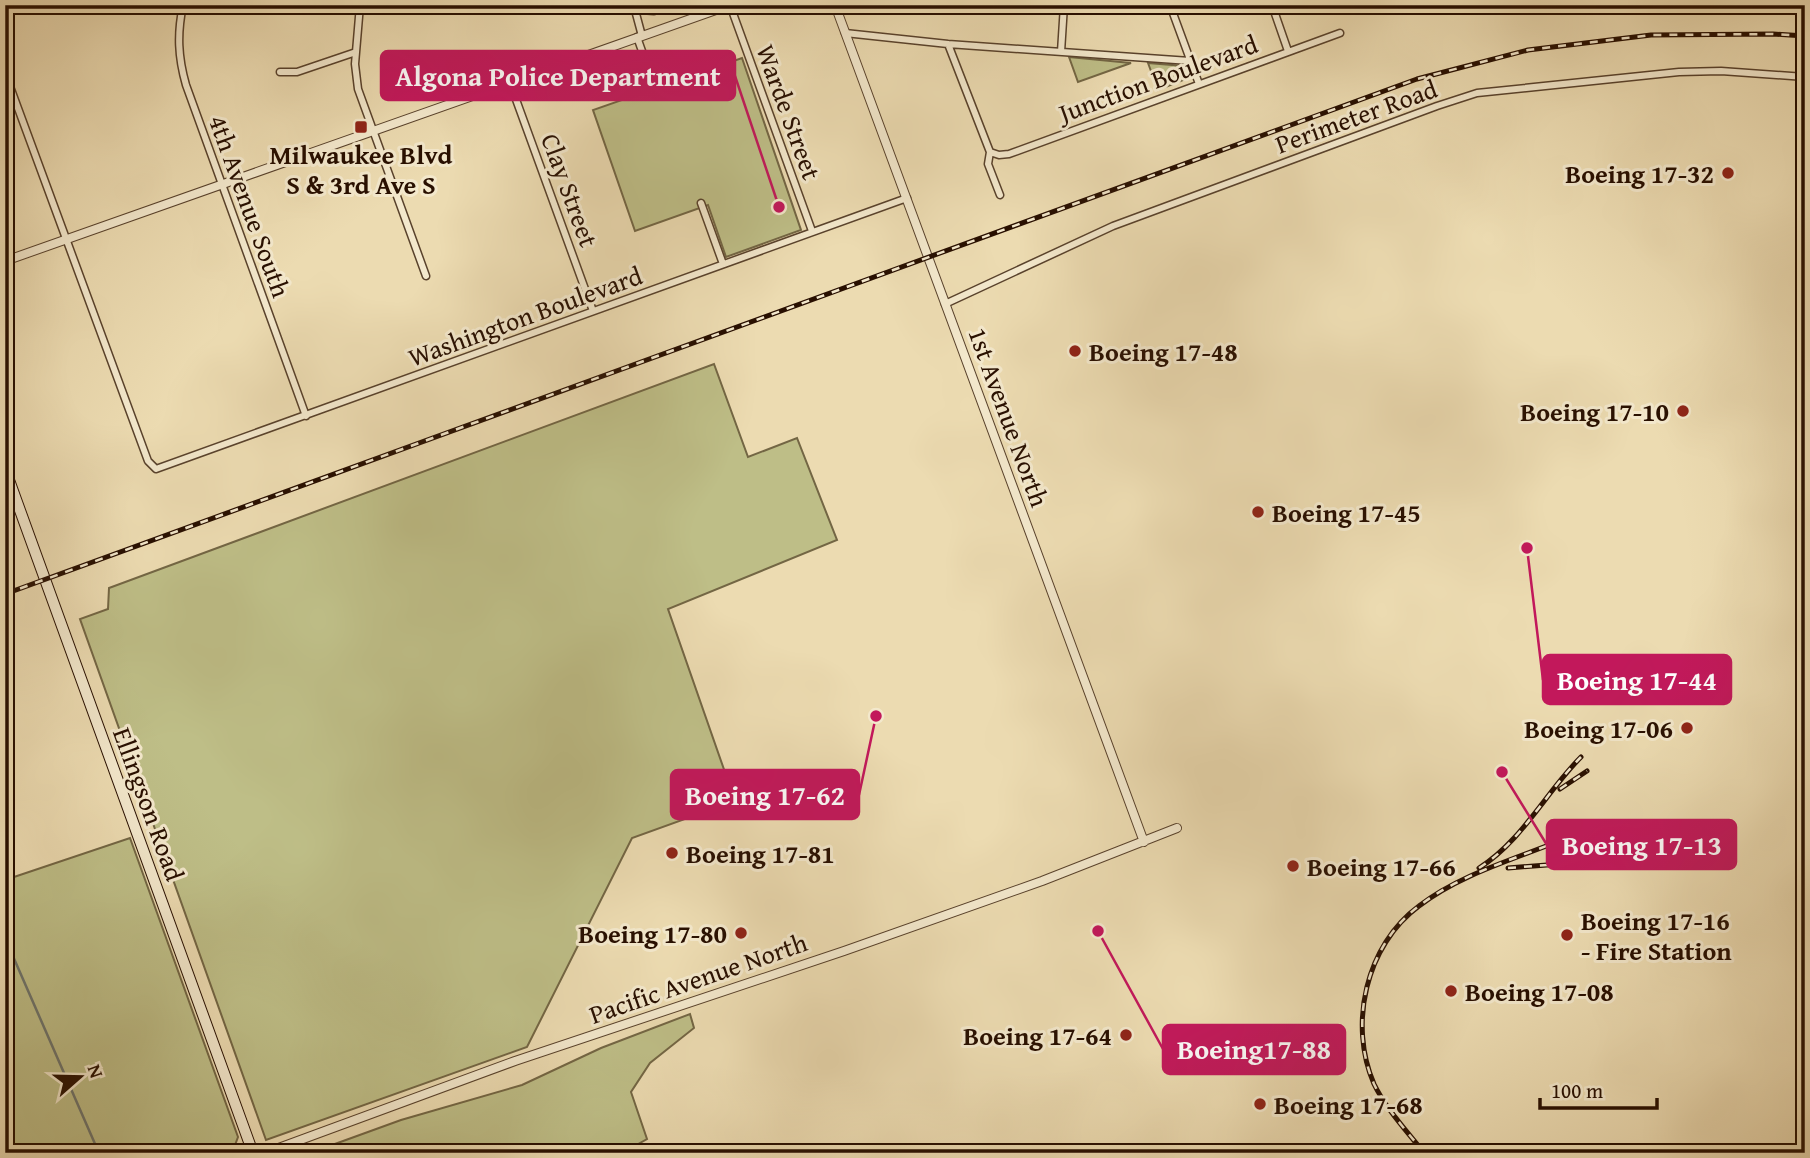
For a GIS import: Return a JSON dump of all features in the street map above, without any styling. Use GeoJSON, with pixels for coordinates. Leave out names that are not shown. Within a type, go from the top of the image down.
{"type":"FeatureCollection","features":[{"type":"Feature","properties":{"kind":"main road","name":"Ellingson Road"},"geometry":{"type":"LineString","coordinates":[[5,469],[253,1153]]}},
{"type":"Feature","properties":{"kind":"street","name":"4th Avenue South"},"geometry":{"type":"LineString","coordinates":[[183,5],[178,31],[178,54],[186,85],[306,416]]}},
{"type":"Feature","properties":{"kind":"street"},"geometry":{"type":"LineString","coordinates":[[360,5],[356,51],[358,89],[426,276]]}},
{"type":"Feature","properties":{"kind":"street"},"geometry":{"type":"LineString","coordinates":[[573,5],[654,11]]}},
{"type":"Feature","properties":{"kind":"street"},"geometry":{"type":"LineString","coordinates":[[5,261],[730,5]]}},
{"type":"Feature","properties":{"kind":"street","name":"Warde Street"},"geometry":{"type":"LineString","coordinates":[[730,5],[812,231]]}},
{"type":"Feature","properties":{"kind":"street","name":"1st Avenue North"},"geometry":{"type":"LineString","coordinates":[[835,5],[1144,842]]}},
{"type":"Feature","properties":{"kind":"street"},"geometry":{"type":"LineString","coordinates":[[1061,52],[1064,5]]}},
{"type":"Feature","properties":{"kind":"street"},"geometry":{"type":"LineString","coordinates":[[1170,5],[1199,84]]}},
{"type":"Feature","properties":{"kind":"street"},"geometry":{"type":"LineString","coordinates":[[1272,5],[1288,51]]}},
{"type":"Feature","properties":{"kind":"street"},"geometry":{"type":"LineString","coordinates":[[635,10],[639,36],[653,82]]}},
{"type":"Feature","properties":{"kind":"street"},"geometry":{"type":"LineString","coordinates":[[845,33],[948,44],[1190,61]]}},
{"type":"Feature","properties":{"kind":"street","name":"Junction Boulevard"},"geometry":{"type":"LineString","coordinates":[[990,152],[1009,154],[1340,33]]}},
{"type":"Feature","properties":{"kind":"street"},"geometry":{"type":"LineString","coordinates":[[948,44],[990,152],[988,164],[1000,195]]}},
{"type":"Feature","properties":{"kind":"street"},"geometry":{"type":"LineString","coordinates":[[280,72],[297,72],[356,51]]}},
{"type":"Feature","properties":{"kind":"street","name":"Perimeter Road"},"geometry":{"type":"LineString","coordinates":[[945,304],[1113,226],[1477,93],[1679,72],[1721,71],[1805,77]]}},
{"type":"Feature","properties":{"kind":"street"},"geometry":{"type":"LineString","coordinates":[[5,73],[66,240]]}},
{"type":"Feature","properties":{"kind":"street","name":"Clay Street"},"geometry":{"type":"LineString","coordinates":[[510,83],[593,311]]}},
{"type":"Feature","properties":{"kind":"street","name":"Washington Boulevard"},"geometry":{"type":"LineString","coordinates":[[66,240],[148,461],[156,469],[165,468],[906,198]]}},
{"type":"Feature","properties":{"kind":"street"},"geometry":{"type":"LineString","coordinates":[[701,203],[723,264]]}},
{"type":"Feature","properties":{"kind":"street","name":"Pacific Avenue North"},"geometry":{"type":"LineString","coordinates":[[265,1153],[516,1061],[844,951],[1177,828]]}},
{"type":"Feature","properties":{"kind":"green space"},"geometry":{"type":"Polygon","coordinates":[[[1069,57],[1131,63],[1078,82],[1069,57]]]}},
{"type":"Feature","properties":{"kind":"green space"},"geometry":{"type":"Polygon","coordinates":[[[742,58],[801,230],[726,257],[708,205],[635,231],[593,110],[742,58]]]}},
{"type":"Feature","properties":{"kind":"green space"},"geometry":{"type":"Polygon","coordinates":[[[1148,63],[1184,66],[1188,78],[1158,90],[1148,63]]]}},
{"type":"Feature","properties":{"kind":"green space"},"geometry":{"type":"Polygon","coordinates":[[[714,364],[748,457],[797,438],[837,540],[668,609],[735,801],[632,838],[527,1047],[266,1140],[80,619],[108,609],[109,588],[714,364]]]}},
{"type":"Feature","properties":{"kind":"green space"},"geometry":{"type":"Polygon","coordinates":[[[130,838],[238,1137],[232,1153],[5,1153],[5,880],[130,838]]]}},
{"type":"Feature","properties":{"kind":"green space"},"geometry":{"type":"Polygon","coordinates":[[[690,1014],[694,1028],[650,1063],[631,1092],[647,1139],[631,1148],[586,1153],[310,1153],[401,1120],[522,1085],[601,1048],[690,1014]]]}},
{"type":"Feature","properties":{"kind":"waterway"},"geometry":{"type":"LineString","coordinates":[[5,938],[99,1153]]}},
{"type":"Feature","properties":{"kind":"railway"},"geometry":{"type":"LineString","coordinates":[[5,594],[1417,79],[1528,50],[1651,35],[1805,36]]}},
{"type":"Feature","properties":{"kind":"railway"},"geometry":{"type":"LineString","coordinates":[[1479,868],[1521,830],[1581,757]]}},
{"type":"Feature","properties":{"kind":"railway"},"geometry":{"type":"LineString","coordinates":[[1560,789],[1587,771]]}},
{"type":"Feature","properties":{"kind":"railway"},"geometry":{"type":"LineString","coordinates":[[1508,868],[1560,864],[1604,865],[1630,859],[1689,835]]}},
{"type":"Feature","properties":{"kind":"railway"},"geometry":{"type":"LineString","coordinates":[[1424,1153],[1384,1102],[1366,1061],[1363,1012],[1367,987],[1375,964],[1386,942],[1401,922],[1435,895],[1486,869],[1559,841]]}},
{"type":"Feature","properties":{"kind":"place","name":"Milwaukee Blvd S & 3rd Ave S"},"geometry":{"type":"Point","coordinates":[361,127]}},
{"type":"Feature","properties":{"kind":"place","name":"Boeing 17-32"},"geometry":{"type":"Point","coordinates":[1728,173]}},
{"type":"Feature","properties":{"kind":"place","name":"Algona Police Department"},"geometry":{"type":"Point","coordinates":[779,207]}},
{"type":"Feature","properties":{"kind":"place","name":"Boeing 17-48"},"geometry":{"type":"Point","coordinates":[1075,351]}},
{"type":"Feature","properties":{"kind":"place","name":"Boeing 17-10"},"geometry":{"type":"Point","coordinates":[1683,411]}},
{"type":"Feature","properties":{"kind":"place","name":"Boeing 17-45"},"geometry":{"type":"Point","coordinates":[1258,512]}},
{"type":"Feature","properties":{"kind":"place","name":"Boeing 17-44"},"geometry":{"type":"Point","coordinates":[1527,548]}},
{"type":"Feature","properties":{"kind":"place","name":"Boeing 17-62"},"geometry":{"type":"Point","coordinates":[876,716]}},
{"type":"Feature","properties":{"kind":"place","name":"Boeing 17-06"},"geometry":{"type":"Point","coordinates":[1687,728]}},
{"type":"Feature","properties":{"kind":"place","name":"Boeing 17-13"},"geometry":{"type":"Point","coordinates":[1502,772]}},
{"type":"Feature","properties":{"kind":"place","name":"Boeing 17-81"},"geometry":{"type":"Point","coordinates":[672,853]}},
{"type":"Feature","properties":{"kind":"place","name":"Boeing 17-66"},"geometry":{"type":"Point","coordinates":[1293,866]}},
{"type":"Feature","properties":{"kind":"place","name":"Boeing17-88"},"geometry":{"type":"Point","coordinates":[1098,931]}},
{"type":"Feature","properties":{"kind":"place","name":"Boeing 17-80"},"geometry":{"type":"Point","coordinates":[741,933]}},
{"type":"Feature","properties":{"kind":"place","name":"Boeing 17-16 - Fire Station"},"geometry":{"type":"Point","coordinates":[1567,935]}},
{"type":"Feature","properties":{"kind":"place","name":"Boeing 17-08"},"geometry":{"type":"Point","coordinates":[1451,991]}},
{"type":"Feature","properties":{"kind":"place","name":"Boeing 17-64"},"geometry":{"type":"Point","coordinates":[1126,1035]}},
{"type":"Feature","properties":{"kind":"place","name":"Boeing 17-68"},"geometry":{"type":"Point","coordinates":[1260,1104]}}]}
